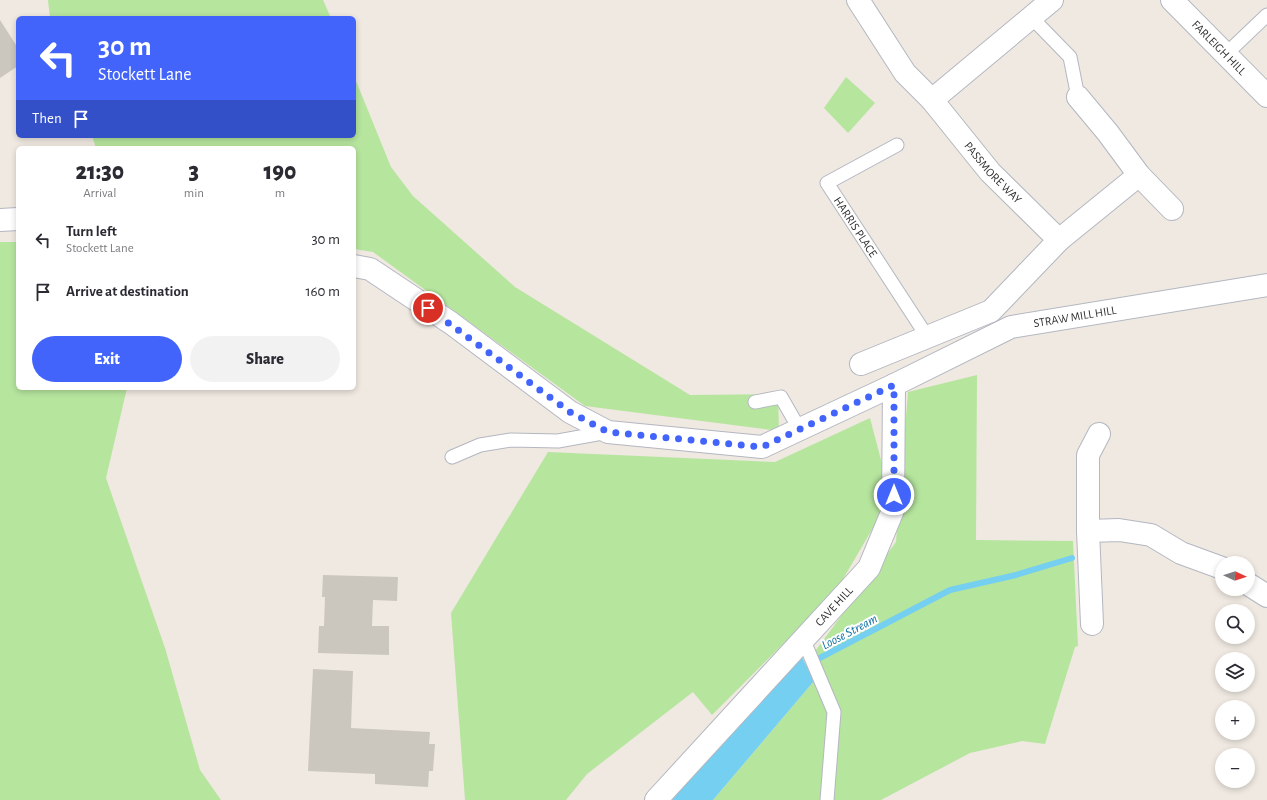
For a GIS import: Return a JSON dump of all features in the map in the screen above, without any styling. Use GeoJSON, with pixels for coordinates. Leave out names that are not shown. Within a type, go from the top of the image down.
{"type":"FeatureCollection","features":[{"type":"Feature","properties":{"kind":"street","name":"PASSMORE WAY"},"geometry":{"type":"LineString","coordinates":[[858,0],[906,73],[932,100],[990,172],[1059,240]]}},
{"type":"Feature","properties":{"kind":"street"},"geometry":{"type":"LineString","coordinates":[[932,100],[1052,0]]}},
{"type":"Feature","properties":{"kind":"street","name":"FARLEIGH HILL"},"geometry":{"type":"LineString","coordinates":[[1172,0],[1267,96]]}},
{"type":"Feature","properties":{"kind":"street"},"geometry":{"type":"LineString","coordinates":[[1078,97],[1108,133],[1139,175],[1172,209]]}},
{"type":"Feature","properties":{"kind":"street"},"geometry":{"type":"LineString","coordinates":[[860,364],[928,338],[991,311],[1059,240],[1139,175]]}},
{"type":"Feature","properties":{"kind":"street"},"geometry":{"type":"LineString","coordinates":[[0,220],[16,219]]}},
{"type":"Feature","properties":{"kind":"street"},"geometry":{"type":"LineString","coordinates":[[356,266],[370,269],[451,323],[570,412],[608,432]]}},
{"type":"Feature","properties":{"kind":"street","name":"STRAW MILL HILL"},"geometry":{"type":"LineString","coordinates":[[608,432],[762,447],[894,385],[1011,327],[1267,285]]}},
{"type":"Feature","properties":{"kind":"street","name":"CAVE HILL"},"geometry":{"type":"LineString","coordinates":[[656,800],[804,641],[869,568],[893,510],[894,385]]}},
{"type":"Feature","properties":{"kind":"street"},"geometry":{"type":"LineString","coordinates":[[1092,624],[1088,531],[1088,455],[1099,434]]}},
{"type":"Feature","properties":{"kind":"street"},"geometry":{"type":"LineString","coordinates":[[1088,531],[1119,530],[1151,535],[1181,553],[1215,565]]}},
{"type":"Feature","properties":{"kind":"street"},"geometry":{"type":"LineString","coordinates":[[1255,588],[1267,596]]}},
{"type":"Feature","properties":{"kind":"lane"},"geometry":{"type":"LineString","coordinates":[[1225,55],[1267,15]]}},
{"type":"Feature","properties":{"kind":"lane"},"geometry":{"type":"LineString","coordinates":[[1031,18],[1070,57],[1078,97]]}},
{"type":"Feature","properties":{"kind":"lane","name":"HARRIS PLACE"},"geometry":{"type":"LineString","coordinates":[[897,145],[827,183],[928,338]]}},
{"type":"Feature","properties":{"kind":"lane"},"geometry":{"type":"LineString","coordinates":[[755,402],[781,397],[800,430]]}},
{"type":"Feature","properties":{"kind":"lane"},"geometry":{"type":"LineString","coordinates":[[452,457],[480,445],[511,440],[558,441],[608,432]]}},
{"type":"Feature","properties":{"kind":"lane"},"geometry":{"type":"LineString","coordinates":[[804,641],[834,712],[827,800]]}},
{"type":"Feature","properties":{"kind":"green space"},"geometry":{"type":"Polygon","coordinates":[[[48,0],[323,0],[330,16],[50,16],[48,0]]]}},
{"type":"Feature","properties":{"kind":"green space"},"geometry":{"type":"Polygon","coordinates":[[[846,77],[875,103],[848,133],[824,108],[846,77]]]}},
{"type":"Feature","properties":{"kind":"green space"},"geometry":{"type":"Polygon","coordinates":[[[356,81],[391,167],[413,196],[515,287],[690,395],[778,394],[779,431],[585,406],[373,252],[356,249],[356,146],[95,146],[93,138],[356,138],[356,81]]]}},
{"type":"Feature","properties":{"kind":"green space"},"geometry":{"type":"Polygon","coordinates":[[[0,242],[16,242],[16,390],[127,390],[106,478],[165,648],[200,770],[221,800],[0,800],[0,242]]]}},
{"type":"Feature","properties":{"kind":"green space"},"geometry":{"type":"Polygon","coordinates":[[[977,375],[976,540],[1073,541],[1078,646],[1075,647],[1045,744],[1022,741],[970,753],[881,800],[713,800],[814,681],[816,650],[896,542],[908,392],[977,375]]]}},
{"type":"Feature","properties":{"kind":"green space"},"geometry":{"type":"Polygon","coordinates":[[[870,418],[886,479],[877,521],[836,591],[712,715],[693,692],[587,774],[566,800],[465,800],[451,613],[548,452],[775,462],[870,418]]]}},
{"type":"Feature","properties":{"kind":"water"},"geometry":{"type":"Polygon","coordinates":[[[800,653],[814,681],[713,800],[672,800],[800,653]]]}},
{"type":"Feature","properties":{"kind":"building"},"geometry":{"type":"Polygon","coordinates":[[[0,20],[16,45],[16,67],[0,78],[0,20]]]}},
{"type":"Feature","properties":{"kind":"building"},"geometry":{"type":"Polygon","coordinates":[[[323,575],[398,577],[397,601],[373,600],[372,626],[389,626],[389,655],[318,653],[319,626],[324,626],[325,597],[322,597],[323,575]]]}},
{"type":"Feature","properties":{"kind":"building"},"geometry":{"type":"Polygon","coordinates":[[[313,669],[353,671],[351,728],[430,732],[429,744],[435,744],[433,771],[429,771],[428,787],[375,784],[375,774],[308,771],[313,669]]]}},
{"type":"Feature","properties":{"kind":"waterway","name":"Loose Stream"},"geometry":{"type":"LineString","coordinates":[[812,662],[950,590],[1016,575],[1072,558]]}},
{"type":"Feature","properties":{"kind":"route"},"geometry":{"type":"LineString","coordinates":[[428,308],[451,323],[570,412],[608,432],[762,447],[894,385],[894,495]]}}]}
